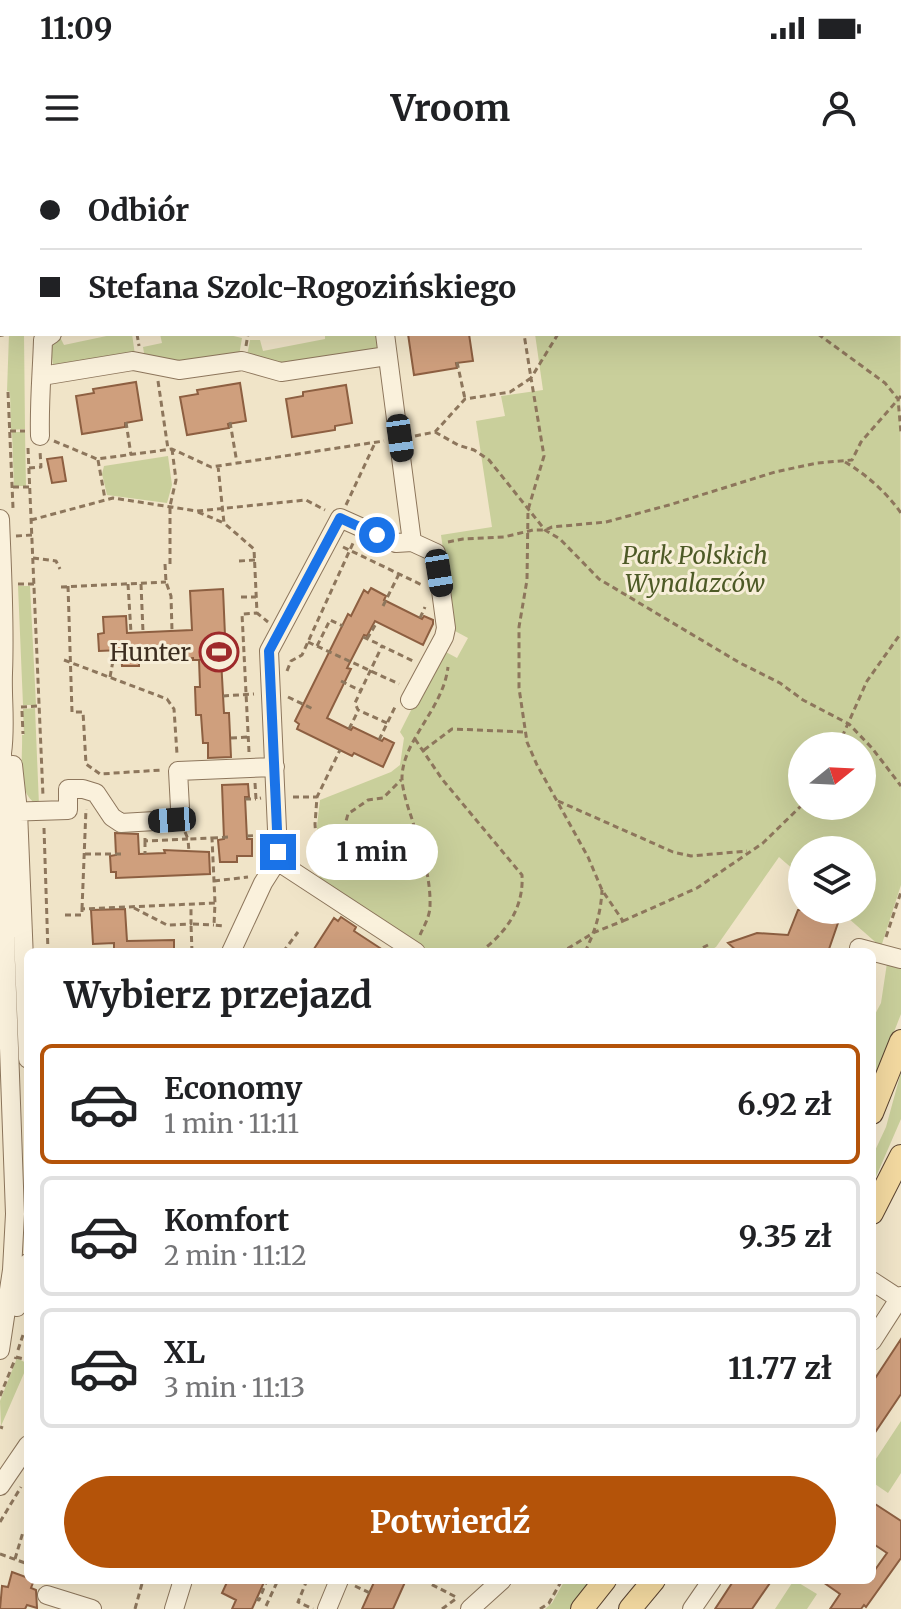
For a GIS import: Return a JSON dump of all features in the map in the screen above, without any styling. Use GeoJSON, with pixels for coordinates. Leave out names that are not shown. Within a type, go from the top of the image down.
{"type":"FeatureCollection","features":[{"type":"Feature","properties":{"kind":"main road"},"geometry":{"type":"LineString","coordinates":[[876,1103],[901,1041]]}},
{"type":"Feature","properties":{"kind":"main road"},"geometry":{"type":"LineString","coordinates":[[876,1205],[901,1156]]}},
{"type":"Feature","properties":{"kind":"main road"},"geometry":{"type":"LineString","coordinates":[[582,1609],[602,1584]]}},
{"type":"Feature","properties":{"kind":"main road"},"geometry":{"type":"LineString","coordinates":[[630,1609],[651,1584]]}},
{"type":"Feature","properties":{"kind":"street"},"geometry":{"type":"LineString","coordinates":[[34,433],[42,376],[43,340],[49,336]]}},
{"type":"Feature","properties":{"kind":"street"},"geometry":{"type":"LineString","coordinates":[[385,336],[421,546]]}},
{"type":"Feature","properties":{"kind":"street"},"geometry":{"type":"LineString","coordinates":[[42,376],[133,361],[179,370],[242,361],[281,372],[387,356]]}},
{"type":"Feature","properties":{"kind":"street"},"geometry":{"type":"LineString","coordinates":[[233,948],[277,861],[275,767],[279,695],[269,651],[340,518],[396,543],[421,546],[436,553],[443,593],[444,637],[427,668],[404,699]]}},
{"type":"Feature","properties":{"kind":"street"},"geometry":{"type":"LineString","coordinates":[[0,519],[7,588],[6,647],[1,668],[5,731],[12,752],[5,937],[5,1052],[20,1134],[6,1350]]}},
{"type":"Feature","properties":{"kind":"street"},"geometry":{"type":"LineString","coordinates":[[11,812],[68,810],[68,789],[90,790],[121,823],[172,820],[180,808],[178,770],[275,767]]}},
{"type":"Feature","properties":{"kind":"street"},"geometry":{"type":"LineString","coordinates":[[277,861],[410,948]]}},
{"type":"Feature","properties":{"kind":"street"},"geometry":{"type":"LineString","coordinates":[[9,867],[24,1019]]}},
{"type":"Feature","properties":{"kind":"street"},"geometry":{"type":"LineString","coordinates":[[876,952],[901,959]]}},
{"type":"Feature","properties":{"kind":"street"},"geometry":{"type":"LineString","coordinates":[[6,1350],[24,1278]]}},
{"type":"Feature","properties":{"kind":"street"},"geometry":{"type":"LineString","coordinates":[[876,1283],[901,1298],[876,1335]]}},
{"type":"Feature","properties":{"kind":"street"},"geometry":{"type":"LineString","coordinates":[[0,1486],[24,1451]]}},
{"type":"Feature","properties":{"kind":"street"},"geometry":{"type":"LineString","coordinates":[[174,1609],[182,1584]]}},
{"type":"Feature","properties":{"kind":"street"},"geometry":{"type":"LineString","coordinates":[[327,1609],[337,1584]]}},
{"type":"Feature","properties":{"kind":"street"},"geometry":{"type":"LineString","coordinates":[[463,1603],[495,1584]]}},
{"type":"Feature","properties":{"kind":"street"},"geometry":{"type":"LineString","coordinates":[[692,1609],[709,1584]]}},
{"type":"Feature","properties":{"kind":"street"},"geometry":{"type":"LineString","coordinates":[[47,1595],[92,1609]]}},
{"type":"Feature","properties":{"kind":"path"},"geometry":{"type":"LineString","coordinates":[[524,336],[544,456],[528,510],[527,580],[517,651],[525,732],[537,765],[588,857],[602,890],[623,921]]}},
{"type":"Feature","properties":{"kind":"path"},"geometry":{"type":"LineString","coordinates":[[411,437],[435,432],[465,399],[510,392],[531,378],[557,336]]}},
{"type":"Feature","properties":{"kind":"path"},"geometry":{"type":"LineString","coordinates":[[821,336],[885,383],[900,398],[901,433]]}},
{"type":"Feature","properties":{"kind":"path"},"geometry":{"type":"LineString","coordinates":[[457,362],[465,399]]}},
{"type":"Feature","properties":{"kind":"path"},"geometry":{"type":"LineString","coordinates":[[156,366],[176,486],[170,506],[166,582],[171,596],[172,631]]}},
{"type":"Feature","properties":{"kind":"path"},"geometry":{"type":"LineString","coordinates":[[845,462],[852,460],[861,442],[900,398]]}},
{"type":"Feature","properties":{"kind":"path"},"geometry":{"type":"LineString","coordinates":[[126,422],[131,455]]}},
{"type":"Feature","properties":{"kind":"path"},"geometry":{"type":"LineString","coordinates":[[230,422],[237,463]]}},
{"type":"Feature","properties":{"kind":"path"},"geometry":{"type":"LineString","coordinates":[[435,432],[489,460],[545,530],[560,539],[599,579],[639,605],[849,724],[901,786]]}},
{"type":"Feature","properties":{"kind":"path"},"geometry":{"type":"LineString","coordinates":[[34,433],[29,468],[48,948]]}},
{"type":"Feature","properties":{"kind":"path"},"geometry":{"type":"LineString","coordinates":[[62,443],[97,459],[170,449],[211,467],[388,440]]}},
{"type":"Feature","properties":{"kind":"path"},"geometry":{"type":"LineString","coordinates":[[197,511],[306,500],[340,518],[376,442]]}},
{"type":"Feature","properties":{"kind":"path"},"geometry":{"type":"LineString","coordinates":[[97,459],[105,499]]}},
{"type":"Feature","properties":{"kind":"path"},"geometry":{"type":"LineString","coordinates":[[421,546],[606,522],[775,472],[835,460],[862,472],[892,499],[901,513]]}},
{"type":"Feature","properties":{"kind":"path"},"geometry":{"type":"LineString","coordinates":[[218,466],[224,523]]}},
{"type":"Feature","properties":{"kind":"path"},"geometry":{"type":"LineString","coordinates":[[29,468],[41,467]]}},
{"type":"Feature","properties":{"kind":"path"},"geometry":{"type":"LineString","coordinates":[[12,487],[30,487]]}},
{"type":"Feature","properties":{"kind":"path"},"geometry":{"type":"LineString","coordinates":[[31,520],[105,499],[197,511],[224,523],[254,549],[257,613],[281,631]]}},
{"type":"Feature","properties":{"kind":"path"},"geometry":{"type":"LineString","coordinates":[[291,661],[302,655],[351,551],[358,526]]}},
{"type":"Feature","properties":{"kind":"path"},"geometry":{"type":"LineString","coordinates":[[10,536],[32,535]]}},
{"type":"Feature","properties":{"kind":"path"},"geometry":{"type":"LineString","coordinates":[[328,540],[443,593]]}},
{"type":"Feature","properties":{"kind":"path"},"geometry":{"type":"LineString","coordinates":[[33,558],[56,561],[60,569]]}},
{"type":"Feature","properties":{"kind":"path"},"geometry":{"type":"LineString","coordinates":[[239,561],[255,560]]}},
{"type":"Feature","properties":{"kind":"path"},"geometry":{"type":"LineString","coordinates":[[383,606],[399,574]]}},
{"type":"Feature","properties":{"kind":"path"},"geometry":{"type":"LineString","coordinates":[[61,587],[166,582]]}},
{"type":"Feature","properties":{"kind":"path"},"geometry":{"type":"LineString","coordinates":[[7,588],[34,584]]}},
{"type":"Feature","properties":{"kind":"path"},"geometry":{"type":"LineString","coordinates":[[128,584],[131,633]]}},
{"type":"Feature","properties":{"kind":"path"},"geometry":{"type":"LineString","coordinates":[[141,584],[143,632]]}},
{"type":"Feature","properties":{"kind":"path"},"geometry":{"type":"LineString","coordinates":[[64,660],[71,662],[110,677],[171,703],[178,770],[100,774],[86,764],[83,712],[72,712],[71,662],[68,586]]}},
{"type":"Feature","properties":{"kind":"path"},"geometry":{"type":"LineString","coordinates":[[241,597],[256,597]]}},
{"type":"Feature","properties":{"kind":"path"},"geometry":{"type":"LineString","coordinates":[[256,799],[255,783],[251,783],[242,614],[257,613]]}},
{"type":"Feature","properties":{"kind":"path"},"geometry":{"type":"LineString","coordinates":[[317,646],[330,620],[343,626]]}},
{"type":"Feature","properties":{"kind":"path"},"geometry":{"type":"LineString","coordinates":[[377,622],[365,638],[427,668]]}},
{"type":"Feature","properties":{"kind":"path"},"geometry":{"type":"LineString","coordinates":[[845,732],[867,681],[901,633]]}},
{"type":"Feature","properties":{"kind":"path"},"geometry":{"type":"LineString","coordinates":[[416,948],[430,908],[424,859],[402,779],[415,739],[446,684],[449,660],[444,637]]}},
{"type":"Feature","properties":{"kind":"path"},"geometry":{"type":"LineString","coordinates":[[308,642],[394,681]]}},
{"type":"Feature","properties":{"kind":"path"},"geometry":{"type":"LineString","coordinates":[[382,646],[355,703],[358,710],[387,723]]}},
{"type":"Feature","properties":{"kind":"path"},"geometry":{"type":"LineString","coordinates":[[110,677],[115,650]]}},
{"type":"Feature","properties":{"kind":"path"},"geometry":{"type":"LineString","coordinates":[[341,681],[361,691]]}},
{"type":"Feature","properties":{"kind":"path"},"geometry":{"type":"LineString","coordinates":[[223,696],[279,695],[313,709]]}},
{"type":"Feature","properties":{"kind":"path"},"geometry":{"type":"LineString","coordinates":[[379,740],[404,699]]}},
{"type":"Feature","properties":{"kind":"path"},"geometry":{"type":"LineString","coordinates":[[21,707],[39,706]]}},
{"type":"Feature","properties":{"kind":"path"},"geometry":{"type":"LineString","coordinates":[[349,729],[358,710]]}},
{"type":"Feature","properties":{"kind":"path"},"geometry":{"type":"LineString","coordinates":[[423,751],[452,729],[525,732]]}},
{"type":"Feature","properties":{"kind":"path"},"geometry":{"type":"LineString","coordinates":[[231,738],[248,737]]}},
{"type":"Feature","properties":{"kind":"path"},"geometry":{"type":"LineString","coordinates":[[415,739],[442,779],[522,875],[520,906],[497,939],[485,948]]}},
{"type":"Feature","properties":{"kind":"path"},"geometry":{"type":"LineString","coordinates":[[340,750],[317,797],[318,878],[333,868],[348,814],[368,800],[383,798],[402,779]]}},
{"type":"Feature","properties":{"kind":"path"},"geometry":{"type":"LineString","coordinates":[[245,799],[317,797]]}},
{"type":"Feature","properties":{"kind":"path"},"geometry":{"type":"LineString","coordinates":[[558,801],[673,852],[691,856],[750,851]]}},
{"type":"Feature","properties":{"kind":"path"},"geometry":{"type":"LineString","coordinates":[[65,915],[82,915],[86,809],[103,805]]}},
{"type":"Feature","properties":{"kind":"path"},"geometry":{"type":"LineString","coordinates":[[176,817],[188,839],[189,852]]}},
{"type":"Feature","properties":{"kind":"path"},"geometry":{"type":"LineString","coordinates":[[569,948],[595,932],[697,888],[763,843],[788,819]]}},
{"type":"Feature","properties":{"kind":"path"},"geometry":{"type":"LineString","coordinates":[[188,839],[230,837]]}},
{"type":"Feature","properties":{"kind":"path"},"geometry":{"type":"LineString","coordinates":[[212,838],[214,925]]}},
{"type":"Feature","properties":{"kind":"path"},"geometry":{"type":"LineString","coordinates":[[139,851],[146,852],[145,841]]}},
{"type":"Feature","properties":{"kind":"path"},"geometry":{"type":"LineString","coordinates":[[84,854],[122,854]]}},
{"type":"Feature","properties":{"kind":"path"},"geometry":{"type":"LineString","coordinates":[[214,881],[251,877]]}},
{"type":"Feature","properties":{"kind":"path"},"geometry":{"type":"LineString","coordinates":[[587,948],[601,909],[602,890]]}},
{"type":"Feature","properties":{"kind":"path"},"geometry":{"type":"LineString","coordinates":[[881,953],[901,892]]}},
{"type":"Feature","properties":{"kind":"path"},"geometry":{"type":"LineString","coordinates":[[82,909],[215,903]]}},
{"type":"Feature","properties":{"kind":"path"},"geometry":{"type":"LineString","coordinates":[[191,904],[192,948]]}},
{"type":"Feature","properties":{"kind":"path"},"geometry":{"type":"LineString","coordinates":[[130,907],[167,925],[241,928]]}},
{"type":"Feature","properties":{"kind":"path"},"geometry":{"type":"LineString","coordinates":[[286,948],[298,932]]}},
{"type":"Feature","properties":{"kind":"path"},"geometry":{"type":"LineString","coordinates":[[702,948],[708,945]]}},
{"type":"Feature","properties":{"kind":"path"},"geometry":{"type":"LineString","coordinates":[[0,1396],[6,1350],[23,1335]]}},
{"type":"Feature","properties":{"kind":"path"},"geometry":{"type":"LineString","coordinates":[[0,1522],[21,1487]]}},
{"type":"Feature","properties":{"kind":"path"},"geometry":{"type":"LineString","coordinates":[[15,1559],[24,1532]]}},
{"type":"Feature","properties":{"kind":"path"},"geometry":{"type":"LineString","coordinates":[[0,1554],[24,1562]]}},
{"type":"Feature","properties":{"kind":"path"},"geometry":{"type":"LineString","coordinates":[[135,1609],[142,1584]]}},
{"type":"Feature","properties":{"kind":"path"},"geometry":{"type":"LineString","coordinates":[[256,1599],[259,1600],[265,1584]]}},
{"type":"Feature","properties":{"kind":"path"},"geometry":{"type":"LineString","coordinates":[[266,1606],[276,1584]]}},
{"type":"Feature","properties":{"kind":"path"},"geometry":{"type":"LineString","coordinates":[[295,1609],[305,1584]]}},
{"type":"Feature","properties":{"kind":"path"},"geometry":{"type":"LineString","coordinates":[[430,1584],[463,1603]]}},
{"type":"Feature","properties":{"kind":"path"},"geometry":{"type":"LineString","coordinates":[[540,1609],[549,1603],[560,1584]]}},
{"type":"Feature","properties":{"kind":"path"},"geometry":{"type":"LineString","coordinates":[[298,1602],[313,1609]]}},
{"type":"Feature","properties":{"kind":"green space"},"geometry":{"type":"Polygon","coordinates":[[[9,336],[24,336],[25,429],[11,430],[10,392],[7,391],[9,336]]]}},
{"type":"Feature","properties":{"kind":"green space"},"geometry":{"type":"Polygon","coordinates":[[[107,336],[132,336],[135,355],[53,365],[51,349],[55,339],[60,337],[64,345],[107,336]]]}},
{"type":"Feature","properties":{"kind":"green space"},"geometry":{"type":"Polygon","coordinates":[[[160,336],[242,338],[239,356],[177,366],[145,359],[143,347],[162,343],[160,336]]]}},
{"type":"Feature","properties":{"kind":"green space"},"geometry":{"type":"Polygon","coordinates":[[[325,336],[377,336],[377,349],[284,367],[247,356],[250,340],[260,340],[263,351],[325,339],[325,336]]]}},
{"type":"Feature","properties":{"kind":"green space","name":"Park Polskich Wynalazców"},"geometry":{"type":"Polygon","coordinates":[[[535,336],[900,336],[901,885],[881,947],[855,924],[876,924],[876,836],[788,836],[788,865],[779,857],[714,948],[417,948],[320,885],[317,826],[320,800],[391,772],[400,765],[404,738],[400,732],[440,653],[444,651],[457,658],[468,638],[455,631],[441,535],[492,527],[476,421],[505,416],[501,396],[543,390],[535,336]]]}},
{"type":"Feature","properties":{"kind":"green space"},"geometry":{"type":"Polygon","coordinates":[[[12,432],[25,432],[26,486],[14,486],[12,432]]]}},
{"type":"Feature","properties":{"kind":"green space"},"geometry":{"type":"Polygon","coordinates":[[[168,456],[172,485],[167,503],[107,495],[102,474],[104,466],[168,456]]]}},
{"type":"Feature","properties":{"kind":"green space"},"geometry":{"type":"Polygon","coordinates":[[[18,586],[30,586],[36,705],[23,705],[18,586]]]}},
{"type":"Feature","properties":{"kind":"green space"},"geometry":{"type":"Polygon","coordinates":[[[35,708],[39,805],[27,794],[22,765],[23,709],[35,708]]]}},
{"type":"Feature","properties":{"kind":"green space"},"geometry":{"type":"Polygon","coordinates":[[[887,963],[901,968],[901,1014],[876,1078],[876,1012],[881,1003],[887,963]]]}},
{"type":"Feature","properties":{"kind":"green space"},"geometry":{"type":"Polygon","coordinates":[[[901,1072],[901,1119],[876,1177],[876,1148],[886,1127],[901,1072]]]}},
{"type":"Feature","properties":{"kind":"green space"},"geometry":{"type":"Polygon","coordinates":[[[17,1358],[24,1362],[24,1373],[1,1426],[0,1401],[17,1358]]]}},
{"type":"Feature","properties":{"kind":"green space"},"geometry":{"type":"Polygon","coordinates":[[[901,1421],[901,1473],[888,1493],[876,1485],[876,1459],[901,1421]]]}},
{"type":"Feature","properties":{"kind":"green space"},"geometry":{"type":"Polygon","coordinates":[[[563,1584],[590,1584],[570,1609],[545,1609],[563,1584]]]}},
{"type":"Feature","properties":{"kind":"green space"},"geometry":{"type":"Polygon","coordinates":[[[791,1584],[801,1584],[817,1594],[807,1609],[775,1609],[791,1584]]]}},
{"type":"Feature","properties":{"kind":"building"},"geometry":{"type":"Polygon","coordinates":[[[408,336],[469,336],[473,361],[456,363],[457,368],[414,375],[408,336]]]}},
{"type":"Feature","properties":{"kind":"building"},"geometry":{"type":"Polygon","coordinates":[[[136,382],[142,420],[125,423],[125,427],[82,434],[76,396],[94,393],[93,389],[136,382]]]}},
{"type":"Feature","properties":{"kind":"building"},"geometry":{"type":"Polygon","coordinates":[[[240,383],[246,421],[228,424],[229,428],[187,435],[180,397],[198,394],[197,390],[240,383]]]}},
{"type":"Feature","properties":{"kind":"building"},"geometry":{"type":"Polygon","coordinates":[[[346,385],[352,423],[335,426],[335,430],[292,437],[286,399],[303,396],[303,392],[346,385]]]}},
{"type":"Feature","properties":{"kind":"building"},"geometry":{"type":"Polygon","coordinates":[[[62,457],[66,481],[52,483],[47,459],[62,457]]]}},
{"type":"Feature","properties":{"kind":"building"},"geometry":{"type":"Polygon","coordinates":[[[371,588],[386,596],[384,600],[422,619],[424,616],[433,620],[423,645],[375,621],[347,668],[351,669],[327,718],[351,730],[353,727],[382,741],[384,738],[394,743],[383,767],[354,753],[352,756],[297,729],[299,724],[295,721],[348,614],[351,616],[364,590],[368,593],[371,588]]]}},
{"type":"Feature","properties":{"kind":"building"},"geometry":{"type":"Polygon","coordinates":[[[223,589],[226,659],[221,659],[224,713],[229,713],[231,757],[208,758],[208,743],[203,743],[201,715],[196,715],[195,687],[200,687],[199,660],[139,661],[139,666],[122,666],[121,650],[99,651],[98,634],[104,633],[103,617],[126,616],[127,633],[192,630],[190,591],[223,589]]]}},
{"type":"Feature","properties":{"kind":"building"},"geometry":{"type":"Polygon","coordinates":[[[248,784],[249,797],[245,797],[247,839],[252,839],[252,856],[237,856],[237,862],[220,862],[218,840],[224,839],[222,785],[248,784]]]}},
{"type":"Feature","properties":{"kind":"building"},"geometry":{"type":"Polygon","coordinates":[[[115,833],[138,834],[139,854],[165,853],[164,850],[209,852],[210,874],[116,878],[116,872],[111,872],[110,856],[116,855],[115,833]]]}},
{"type":"Feature","properties":{"kind":"building"},"geometry":{"type":"Polygon","coordinates":[[[125,909],[127,941],[174,940],[174,948],[114,948],[114,943],[93,944],[91,910],[125,909]]]}},
{"type":"Feature","properties":{"kind":"building"},"geometry":{"type":"Polygon","coordinates":[[[341,917],[356,927],[354,931],[380,948],[315,948],[334,918],[338,921],[341,917]]]}},
{"type":"Feature","properties":{"kind":"building"},"geometry":{"type":"Polygon","coordinates":[[[792,924],[838,924],[829,948],[734,948],[728,943],[757,933],[788,935],[792,924]]]}},
{"type":"Feature","properties":{"kind":"building"},"geometry":{"type":"Polygon","coordinates":[[[901,1339],[901,1394],[876,1431],[876,1377],[901,1339]]]}},
{"type":"Feature","properties":{"kind":"building"},"geometry":{"type":"Polygon","coordinates":[[[876,1505],[901,1521],[901,1558],[866,1607],[830,1609],[840,1594],[826,1584],[876,1584],[876,1568],[887,1553],[876,1546],[876,1505]]]}},
{"type":"Feature","properties":{"kind":"building"},"geometry":{"type":"Polygon","coordinates":[[[12,1572],[24,1576],[24,1584],[32,1584],[31,1588],[36,1590],[37,1608],[27,1605],[25,1609],[0,1609],[2,1586],[8,1587],[12,1572]]]}},
{"type":"Feature","properties":{"kind":"building"},"geometry":{"type":"Polygon","coordinates":[[[226,1584],[263,1584],[252,1609],[232,1609],[236,1600],[222,1593],[226,1584]]]}},
{"type":"Feature","properties":{"kind":"building"},"geometry":{"type":"Polygon","coordinates":[[[373,1584],[404,1584],[393,1609],[362,1609],[373,1584]]]}},
{"type":"Feature","properties":{"kind":"building"},"geometry":{"type":"Polygon","coordinates":[[[731,1584],[769,1584],[752,1609],[715,1609],[731,1584]]]}},
{"type":"Feature","properties":{"kind":"place","name":"Hunter"},"geometry":{"type":"Point","coordinates":[219,652]}},
{"type":"Feature","properties":{"kind":"route"},"geometry":{"type":"LineString","coordinates":[[278,852],[269,651],[340,518],[377,535]]}}]}
